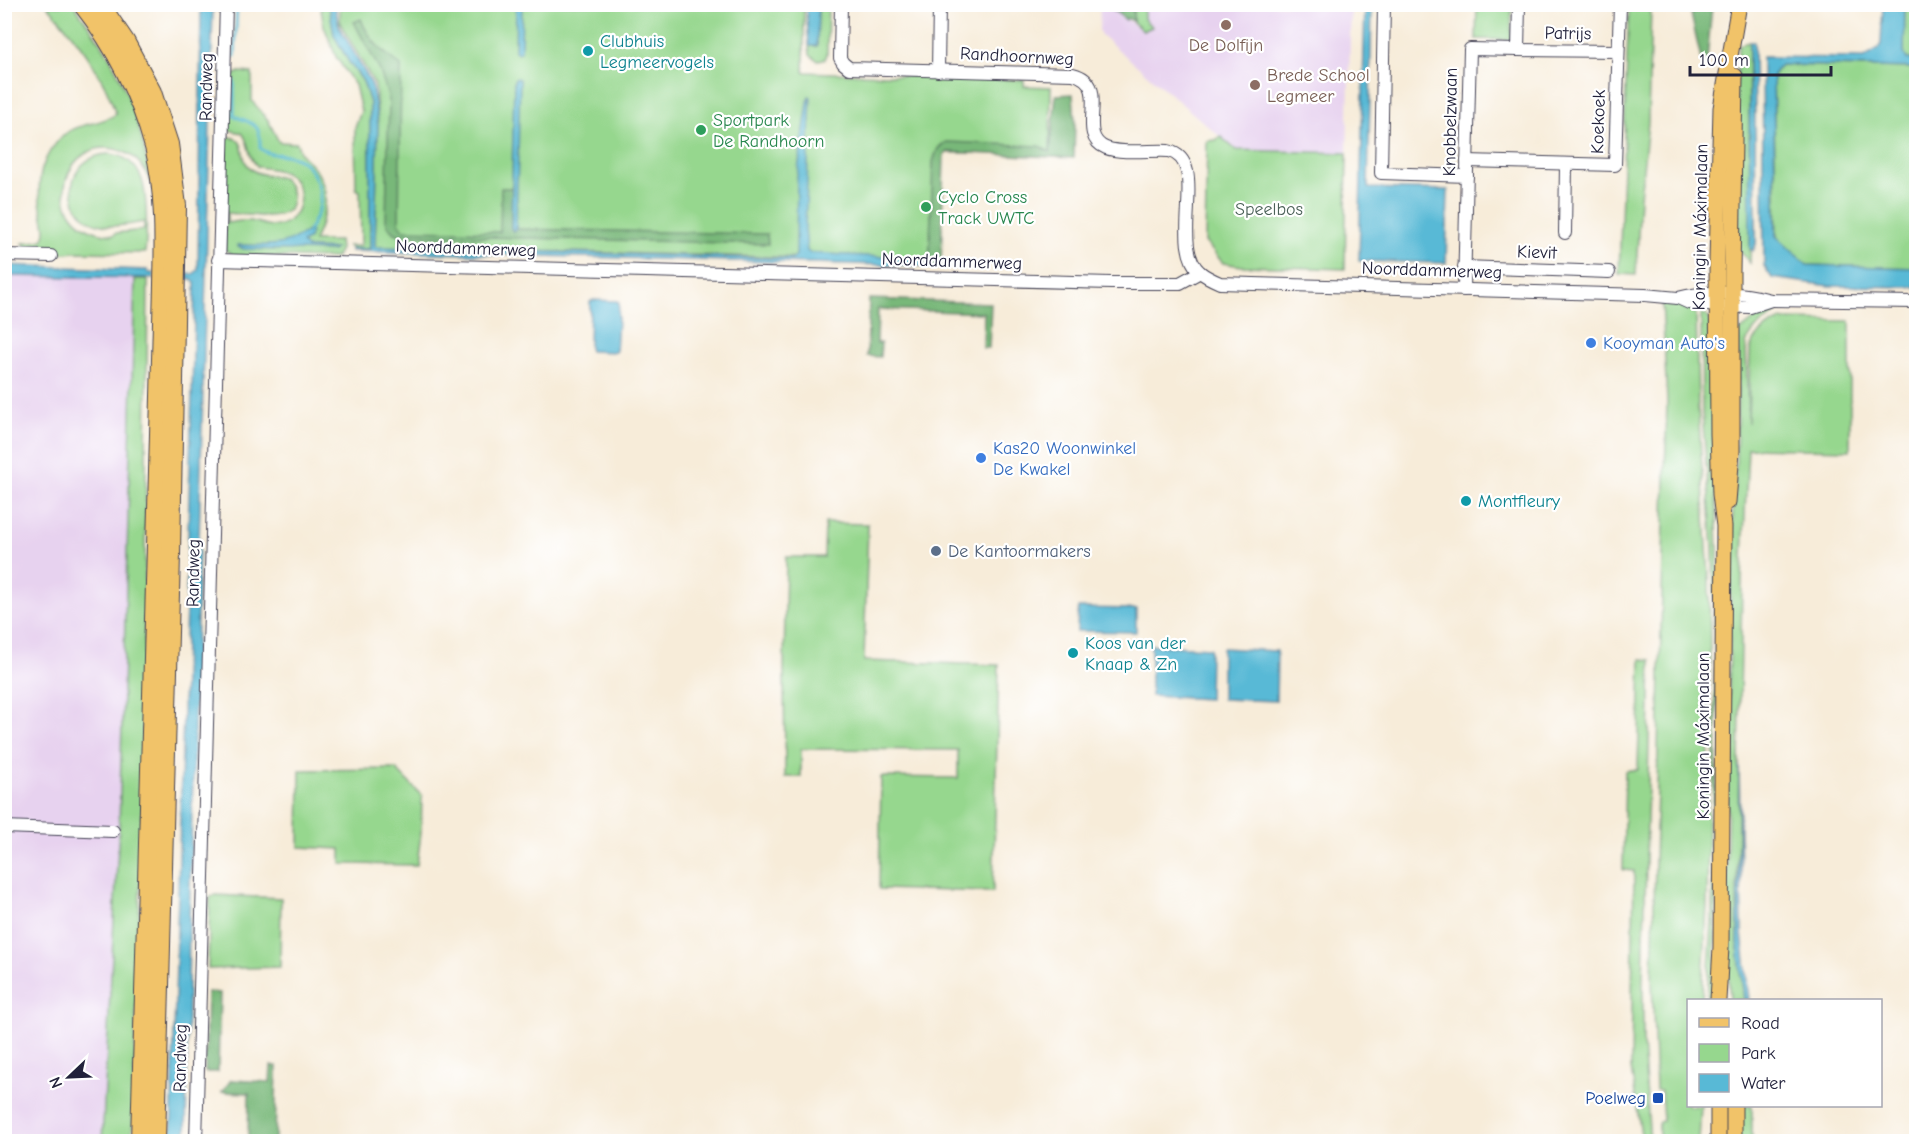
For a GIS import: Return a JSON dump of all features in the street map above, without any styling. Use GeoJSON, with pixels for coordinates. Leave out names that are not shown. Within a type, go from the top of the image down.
{"type":"FeatureCollection","features":[{"type":"Feature","properties":{"kind":"highway"},"geometry":{"type":"LineString","coordinates":[[82,4],[113,47],[137,97],[154,148],[162,207],[162,318],[140,1142]]}},
{"type":"Feature","properties":{"kind":"highway"},"geometry":{"type":"LineString","coordinates":[[100,4],[126,41],[152,92],[169,144],[177,206],[172,531],[156,1142]]}},
{"type":"Feature","properties":{"kind":"main road","name":"Koningin Máximalaan"},"geometry":{"type":"LineString","coordinates":[[1718,999],[1721,947],[1724,526],[1732,450],[1725,300],[1734,38],[1738,4]]}},
{"type":"Feature","properties":{"kind":"main road","name":"Koningin Máximalaan"},"geometry":{"type":"LineString","coordinates":[[1721,947],[1726,999]]}},
{"type":"Feature","properties":{"kind":"main road"},"geometry":{"type":"LineString","coordinates":[[1718,1107],[1718,1142]]}},
{"type":"Feature","properties":{"kind":"main road"},"geometry":{"type":"LineString","coordinates":[[1734,1107],[1734,1142]]}},
{"type":"Feature","properties":{"kind":"street","name":"Randweg"},"geometry":{"type":"LineString","coordinates":[[196,1142],[226,4]]}},
{"type":"Feature","properties":{"kind":"street","name":"Randhoornweg"},"geometry":{"type":"LineString","coordinates":[[841,4],[839,53],[844,65],[856,69],[1073,74],[1085,80],[1092,90],[1092,131],[1099,143],[1110,149],[1168,151],[1184,160],[1188,175],[1188,248],[1191,260],[1200,272]]}},
{"type":"Feature","properties":{"kind":"street"},"geometry":{"type":"LineString","coordinates":[[938,71],[939,4]]}},
{"type":"Feature","properties":{"kind":"street"},"geometry":{"type":"LineString","coordinates":[[1384,4],[1381,173],[1467,176]]}},
{"type":"Feature","properties":{"kind":"street"},"geometry":{"type":"LineString","coordinates":[[1518,50],[1519,4]]}},
{"type":"Feature","properties":{"kind":"street","name":"Koekoek"},"geometry":{"type":"LineString","coordinates":[[1467,161],[1615,165],[1620,4]]}},
{"type":"Feature","properties":{"kind":"street","name":"Knobbelzwaan"},"geometry":{"type":"LineString","coordinates":[[1464,290],[1470,49],[1518,50]]}},
{"type":"Feature","properties":{"kind":"street","name":"Patrijs"},"geometry":{"type":"LineString","coordinates":[[1518,50],[1618,51]]}},
{"type":"Feature","properties":{"kind":"street"},"geometry":{"type":"LineString","coordinates":[[1565,234],[1566,164]]}},
{"type":"Feature","properties":{"kind":"street"},"geometry":{"type":"LineString","coordinates":[[4,255],[51,256]]}},
{"type":"Feature","properties":{"kind":"street","name":"Noorddammerweg"},"geometry":{"type":"LineString","coordinates":[[219,260],[1111,283],[1180,283],[1200,272],[1220,283],[1645,295],[1678,298],[1689,303],[1725,300],[1750,306],[1771,300],[1917,302]]}},
{"type":"Feature","properties":{"kind":"street","name":"Kievit"},"geometry":{"type":"LineString","coordinates":[[1464,267],[1609,272]]}},
{"type":"Feature","properties":{"kind":"street"},"geometry":{"type":"LineString","coordinates":[[4,827],[113,831]]}},
{"type":"Feature","properties":{"kind":"shaded area","name":"Brede School Legmeer"},"geometry":{"type":"Polygon","coordinates":[[[1100,5],[1107,5],[1143,31],[1144,5],[1351,5],[1347,153],[1236,150],[1101,35],[1099,31],[1100,5]]]}},
{"type":"Feature","properties":{"kind":"shaded area"},"geometry":{"type":"Polygon","coordinates":[[[5,269],[136,272],[119,850],[107,1141],[5,1142],[5,269]]]}},
{"type":"Feature","properties":{"kind":"green space","name":"Sportpark De Randhoorn"},"geometry":{"type":"Polygon","coordinates":[[[340,4],[804,5],[804,72],[1024,80],[1024,86],[1051,87],[1050,152],[940,153],[935,261],[375,247],[378,124],[375,85],[340,23],[340,4]]]}},
{"type":"Feature","properties":{"kind":"green space"},"geometry":{"type":"Polygon","coordinates":[[[47,5],[74,5],[108,55],[135,116],[150,182],[143,168],[133,157],[124,152],[103,148],[86,153],[73,165],[66,181],[66,199],[73,216],[88,228],[113,235],[144,230],[144,222],[112,226],[93,222],[83,215],[75,203],[72,187],[76,174],[83,164],[94,157],[106,154],[119,156],[131,163],[143,182],[146,202],[145,253],[75,252],[50,255],[29,251],[23,243],[43,240],[45,226],[39,191],[42,170],[50,151],[71,130],[116,114],[104,84],[88,56],[47,5]]]}},
{"type":"Feature","properties":{"kind":"green space"},"geometry":{"type":"Polygon","coordinates":[[[320,5],[329,5],[334,35],[363,81],[370,103],[370,249],[351,249],[348,246],[360,246],[361,244],[360,191],[356,189],[355,128],[361,111],[355,85],[336,57],[324,26],[320,5]]]}},
{"type":"Feature","properties":{"kind":"green space"},"geometry":{"type":"Polygon","coordinates":[[[818,5],[828,5],[827,54],[825,59],[817,60],[810,55],[809,46],[817,46],[818,5]]]}},
{"type":"Feature","properties":{"kind":"green space"},"geometry":{"type":"Polygon","coordinates":[[[1107,5],[1133,5],[1133,22],[1128,18],[1126,20],[1107,5]]]}},
{"type":"Feature","properties":{"kind":"green space"},"geometry":{"type":"Polygon","coordinates":[[[1133,5],[1144,5],[1144,19],[1152,27],[1143,31],[1133,22],[1133,5]]]}},
{"type":"Feature","properties":{"kind":"green space"},"geometry":{"type":"Polygon","coordinates":[[[1477,5],[1512,5],[1511,40],[1476,39],[1477,5]]]}},
{"type":"Feature","properties":{"kind":"green space"},"geometry":{"type":"Polygon","coordinates":[[[1629,5],[1651,5],[1648,123],[1640,198],[1636,275],[1619,274],[1629,5]]]}},
{"type":"Feature","properties":{"kind":"green space"},"geometry":{"type":"Polygon","coordinates":[[[1689,5],[1712,5],[1707,60],[1701,60],[1689,5]]]}},
{"type":"Feature","properties":{"kind":"green space"},"geometry":{"type":"Polygon","coordinates":[[[1905,5],[1916,5],[1916,60],[1907,59],[1904,53],[1905,5]]]}},
{"type":"Feature","properties":{"kind":"green space"},"geometry":{"type":"Polygon","coordinates":[[[361,19],[377,46],[401,66],[399,223],[404,230],[500,232],[501,188],[512,188],[511,228],[513,231],[516,229],[767,234],[768,244],[402,235],[393,232],[386,220],[389,100],[380,71],[354,22],[361,19]]]}},
{"type":"Feature","properties":{"kind":"green space"},"geometry":{"type":"Polygon","coordinates":[[[1749,42],[1750,263],[1738,249],[1736,95],[1738,45],[1749,42]]]}},
{"type":"Feature","properties":{"kind":"green space"},"geometry":{"type":"Polygon","coordinates":[[[1780,65],[1916,68],[1916,268],[1807,265],[1777,239],[1773,75],[1780,65]]]}},
{"type":"Feature","properties":{"kind":"green space"},"geometry":{"type":"Polygon","coordinates":[[[239,72],[252,73],[252,101],[268,120],[279,142],[297,143],[301,154],[319,174],[325,193],[325,203],[322,222],[314,241],[339,241],[340,249],[335,258],[234,256],[225,250],[226,136],[239,141],[245,161],[254,171],[283,178],[289,186],[292,197],[289,210],[283,213],[259,216],[227,213],[227,223],[247,221],[277,226],[286,223],[292,217],[299,202],[297,186],[292,179],[285,173],[258,167],[254,163],[242,133],[228,130],[230,77],[239,72]],[[309,230],[281,246],[238,246],[334,249],[307,248],[302,243],[309,230]]]}},
{"type":"Feature","properties":{"kind":"green space"},"geometry":{"type":"Polygon","coordinates":[[[1073,94],[1074,158],[948,152],[944,155],[941,267],[929,267],[933,162],[939,147],[947,142],[1039,146],[1050,152],[1056,95],[1073,94]]]}},
{"type":"Feature","properties":{"kind":"green space","name":"Speelbos"},"geometry":{"type":"Polygon","coordinates":[[[1220,136],[1236,150],[1347,153],[1345,269],[1242,266],[1223,263],[1205,242],[1207,141],[1216,140],[1220,136]]]}},
{"type":"Feature","properties":{"kind":"green space"},"geometry":{"type":"Polygon","coordinates":[[[135,279],[148,279],[142,826],[132,1141],[102,1142],[119,827],[135,279]]]}},
{"type":"Feature","properties":{"kind":"green space"},"geometry":{"type":"Polygon","coordinates":[[[869,299],[991,303],[989,348],[983,348],[984,313],[878,309],[877,343],[881,343],[880,357],[867,356],[869,299]]]}},
{"type":"Feature","properties":{"kind":"green space"},"geometry":{"type":"Polygon","coordinates":[[[1662,301],[1696,308],[1698,407],[1709,578],[1707,905],[1702,999],[1687,999],[1687,1107],[1701,1107],[1699,1141],[1659,1141],[1659,1122],[1663,1121],[1661,1091],[1656,1090],[1652,981],[1667,401],[1662,301]]]}},
{"type":"Feature","properties":{"kind":"green space"},"geometry":{"type":"Polygon","coordinates":[[[1701,310],[1709,318],[1711,330],[1718,555],[1715,999],[1707,999],[1712,919],[1715,652],[1713,548],[1702,412],[1701,310]]]}},
{"type":"Feature","properties":{"kind":"green space"},"geometry":{"type":"Polygon","coordinates":[[[1765,311],[1779,311],[1755,329],[1746,343],[1748,423],[1750,350],[1758,336],[1782,320],[1850,321],[1850,450],[1748,448],[1742,579],[1737,890],[1738,946],[1744,999],[1730,999],[1726,937],[1731,546],[1736,463],[1739,332],[1765,311]]]}},
{"type":"Feature","properties":{"kind":"green space"},"geometry":{"type":"Polygon","coordinates":[[[825,523],[868,524],[864,661],[999,665],[993,892],[879,889],[881,777],[958,778],[958,750],[801,749],[801,777],[785,777],[786,557],[824,557],[825,523]]]}},
{"type":"Feature","properties":{"kind":"green space"},"geometry":{"type":"Polygon","coordinates":[[[1641,659],[1651,660],[1643,983],[1643,1043],[1650,1142],[1642,1141],[1631,1068],[1634,871],[1623,870],[1625,771],[1638,769],[1641,659]]]}},
{"type":"Feature","properties":{"kind":"green space"},"geometry":{"type":"Polygon","coordinates":[[[396,769],[422,796],[417,865],[341,864],[341,849],[299,847],[300,770],[396,769]]]}},
{"type":"Feature","properties":{"kind":"green space"},"geometry":{"type":"Polygon","coordinates":[[[215,895],[281,898],[280,967],[208,969],[210,897],[215,895]]]}},
{"type":"Feature","properties":{"kind":"green space"},"geometry":{"type":"Polygon","coordinates":[[[207,992],[220,993],[218,1072],[205,1072],[207,992]]]}},
{"type":"Feature","properties":{"kind":"green space"},"geometry":{"type":"Polygon","coordinates":[[[271,1066],[277,1066],[275,1141],[248,1141],[249,1093],[222,1092],[231,1080],[270,1082],[271,1066]]]}},
{"type":"Feature","properties":{"kind":"green space"},"geometry":{"type":"Polygon","coordinates":[[[1736,1107],[1752,1107],[1752,1141],[1736,1141],[1736,1107]]]}},
{"type":"Feature","properties":{"kind":"water"},"geometry":{"type":"Polygon","coordinates":[[[201,5],[213,5],[189,927],[186,1141],[171,1142],[195,283],[192,279],[187,279],[187,274],[193,274],[198,270],[201,5]]]}},
{"type":"Feature","properties":{"kind":"water"},"geometry":{"type":"Polygon","coordinates":[[[329,5],[335,5],[339,26],[372,85],[378,124],[375,247],[793,259],[796,255],[797,176],[809,96],[811,97],[805,228],[807,251],[923,259],[924,266],[351,251],[351,249],[370,249],[370,103],[363,81],[334,35],[329,5]]]}},
{"type":"Feature","properties":{"kind":"water"},"geometry":{"type":"Polygon","coordinates":[[[516,5],[522,5],[521,52],[518,53],[515,51],[516,5]]]}},
{"type":"Feature","properties":{"kind":"water"},"geometry":{"type":"Polygon","coordinates":[[[806,5],[818,5],[817,46],[809,46],[806,5]]]}},
{"type":"Feature","properties":{"kind":"water"},"geometry":{"type":"Polygon","coordinates":[[[1365,5],[1372,5],[1368,188],[1448,190],[1446,263],[1359,261],[1365,5]]]}},
{"type":"Feature","properties":{"kind":"water"},"geometry":{"type":"Polygon","coordinates":[[[1883,5],[1905,5],[1904,53],[1907,59],[1916,60],[1916,68],[1780,65],[1773,75],[1776,236],[1807,265],[1916,268],[1916,287],[1830,286],[1772,278],[1764,266],[1762,57],[1864,58],[1879,49],[1883,5]]]}},
{"type":"Feature","properties":{"kind":"water"},"geometry":{"type":"Polygon","coordinates":[[[1749,42],[1754,42],[1756,244],[1753,251],[1750,249],[1749,42]]]}},
{"type":"Feature","properties":{"kind":"water"},"geometry":{"type":"Polygon","coordinates":[[[517,78],[520,80],[516,229],[513,231],[511,228],[514,80],[517,78]]]}},
{"type":"Feature","properties":{"kind":"water"},"geometry":{"type":"Polygon","coordinates":[[[309,230],[311,232],[309,239],[302,243],[307,248],[335,249],[333,251],[238,247],[238,245],[284,243],[309,230]]]}},
{"type":"Feature","properties":{"kind":"water"},"geometry":{"type":"Polygon","coordinates":[[[5,265],[148,270],[148,273],[154,273],[154,278],[5,276],[5,265]]]}},
{"type":"Feature","properties":{"kind":"water"},"geometry":{"type":"Polygon","coordinates":[[[593,300],[619,303],[616,352],[590,351],[590,302],[593,300]]]}},
{"type":"Feature","properties":{"kind":"water"},"geometry":{"type":"Polygon","coordinates":[[[1078,608],[1136,609],[1136,632],[1077,631],[1078,608]]]}},
{"type":"Feature","properties":{"kind":"water"},"geometry":{"type":"Polygon","coordinates":[[[1151,645],[1210,648],[1209,699],[1151,696],[1151,645]]]}},
{"type":"Feature","properties":{"kind":"water"},"geometry":{"type":"Polygon","coordinates":[[[1222,648],[1277,651],[1276,701],[1222,699],[1222,648]]]}},
{"type":"Feature","properties":{"kind":"water"},"geometry":{"type":"Polygon","coordinates":[[[1739,765],[1742,933],[1749,999],[1744,999],[1738,946],[1739,765]]]}},
{"type":"Feature","properties":{"kind":"waterway"},"geometry":{"type":"LineString","coordinates":[[235,56],[237,4]]}},
{"type":"Feature","properties":{"kind":"waterway"},"geometry":{"type":"LineString","coordinates":[[234,81],[234,116],[255,126],[259,134],[260,148],[271,154],[287,155],[298,159],[315,177],[320,201],[318,212],[309,230]]}},
{"type":"Feature","properties":{"kind":"place","name":"De Dolfijn"},"geometry":{"type":"Point","coordinates":[1226,25]}},
{"type":"Feature","properties":{"kind":"place","name":"Clubhuis Legmeervogels"},"geometry":{"type":"Point","coordinates":[588,51]}},
{"type":"Feature","properties":{"kind":"place","name":"Brede School Legmeer"},"geometry":{"type":"Point","coordinates":[1255,85]}},
{"type":"Feature","properties":{"kind":"place","name":"Sportpark De Randhoorn"},"geometry":{"type":"Point","coordinates":[701,130]}},
{"type":"Feature","properties":{"kind":"place","name":"Cyclo Cross Track UWTC"},"geometry":{"type":"Point","coordinates":[926,207]}},
{"type":"Feature","properties":{"kind":"place","name":"Kooyman Auto's"},"geometry":{"type":"Point","coordinates":[1591,343]}},
{"type":"Feature","properties":{"kind":"place","name":"Kas20 Woonwinkel De Kwakel"},"geometry":{"type":"Point","coordinates":[981,458]}},
{"type":"Feature","properties":{"kind":"place","name":"Montfleury"},"geometry":{"type":"Point","coordinates":[1466,501]}},
{"type":"Feature","properties":{"kind":"place","name":"De Kantoormakers"},"geometry":{"type":"Point","coordinates":[936,551]}},
{"type":"Feature","properties":{"kind":"place","name":"Koos van der Knaap & Zn"},"geometry":{"type":"Point","coordinates":[1073,653]}},
{"type":"Feature","properties":{"kind":"place","name":"Poelweg"},"geometry":{"type":"Point","coordinates":[1658,1098]}}]}
